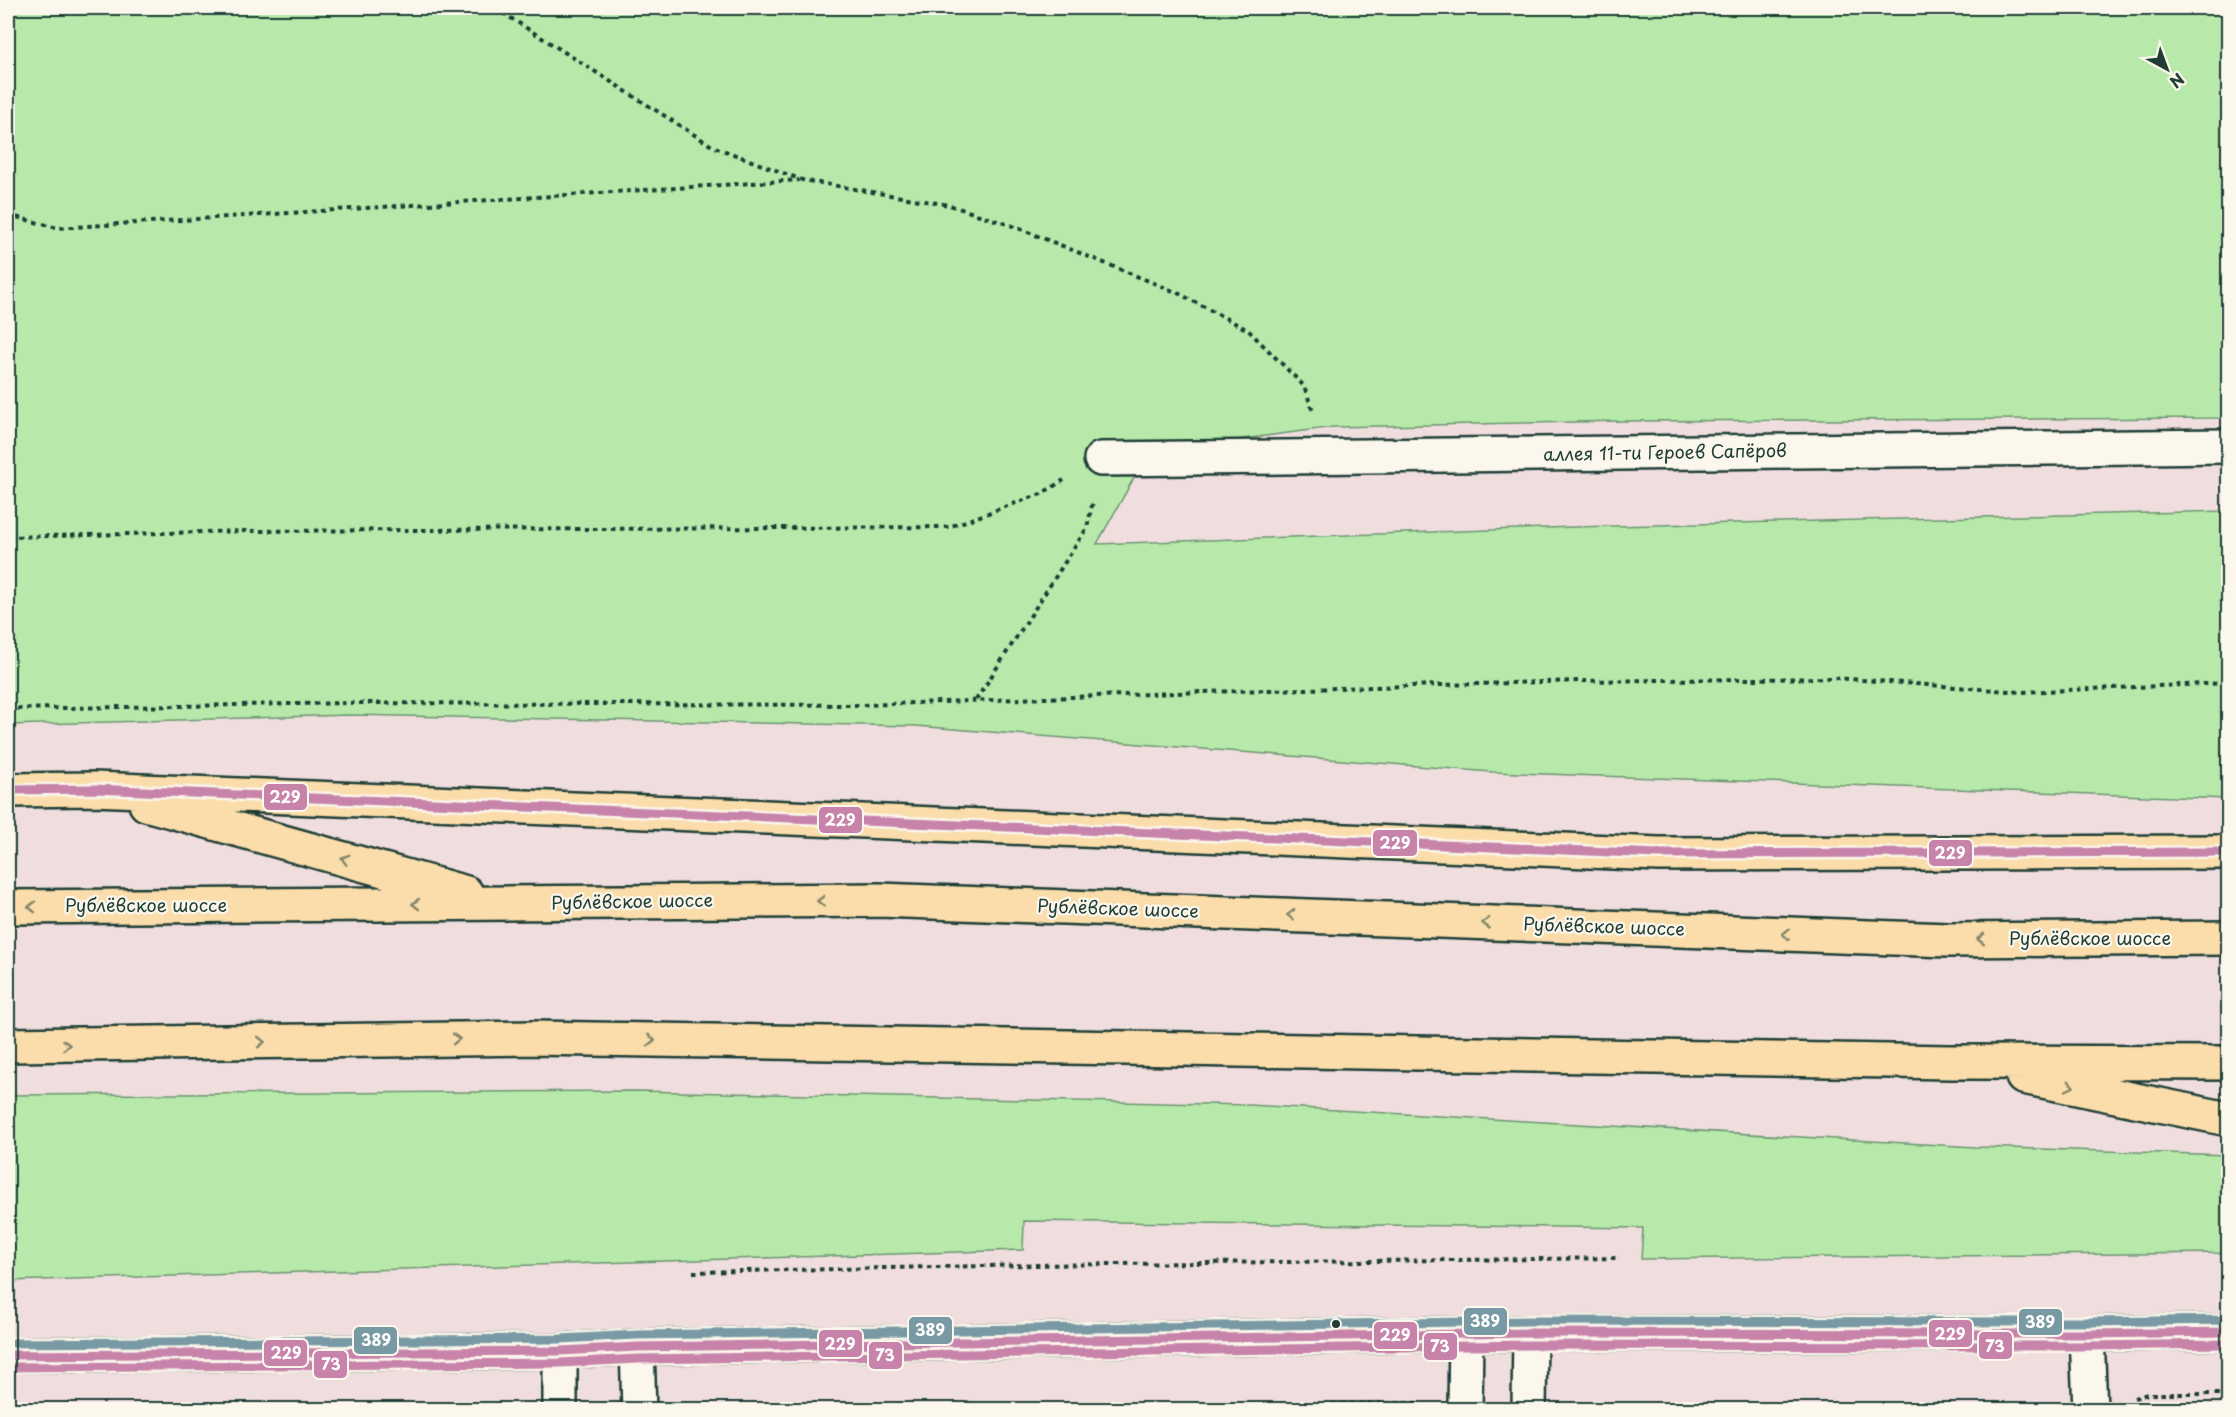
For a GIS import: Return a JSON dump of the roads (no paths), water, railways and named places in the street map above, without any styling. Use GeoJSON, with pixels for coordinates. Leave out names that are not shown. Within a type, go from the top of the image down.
{"type":"FeatureCollection","features":[{"type":"Feature","properties":{"kind":"main road"},"geometry":{"type":"LineString","coordinates":[[94,789],[503,903]]}},
{"type":"Feature","properties":{"kind":"main road"},"geometry":{"type":"LineString","coordinates":[[8,790],[94,789],[1659,854],[2229,852]]}},
{"type":"Feature","properties":{"kind":"main road","name":"Рублёвское шоссе"},"geometry":{"type":"LineString","coordinates":[[8,907],[879,900],[1948,940],[2229,938]]}},
{"type":"Feature","properties":{"kind":"main road"},"geometry":{"type":"LineString","coordinates":[[8,1046],[533,1038],[1951,1062],[2229,1063]]}},
{"type":"Feature","properties":{"kind":"main road"},"geometry":{"type":"LineString","coordinates":[[1951,1062],[2229,1119]]}},
{"type":"Feature","properties":{"kind":"main road"},"geometry":{"type":"LineString","coordinates":[[8,1355],[560,1351],[637,1347],[1530,1333],[2229,1332]]}},
{"type":"Feature","properties":{"kind":"street","name":"аллея 11-ти Героев Сапёров"},"geometry":{"type":"LineString","coordinates":[[1101,459],[2229,446]]}},
{"type":"Feature","properties":{"kind":"street"},"geometry":{"type":"LineString","coordinates":[[1528,1410],[1530,1333]]}},
{"type":"Feature","properties":{"kind":"street"},"geometry":{"type":"LineString","coordinates":[[1465,1406],[1466,1334]]}},
{"type":"Feature","properties":{"kind":"street"},"geometry":{"type":"LineString","coordinates":[[2088,1334],[2090,1409]]}},
{"type":"Feature","properties":{"kind":"street"},"geometry":{"type":"LineString","coordinates":[[637,1347],[639,1410]]}},
{"type":"Feature","properties":{"kind":"street"},"geometry":{"type":"LineString","coordinates":[[560,1351],[560,1410]]}}]}
